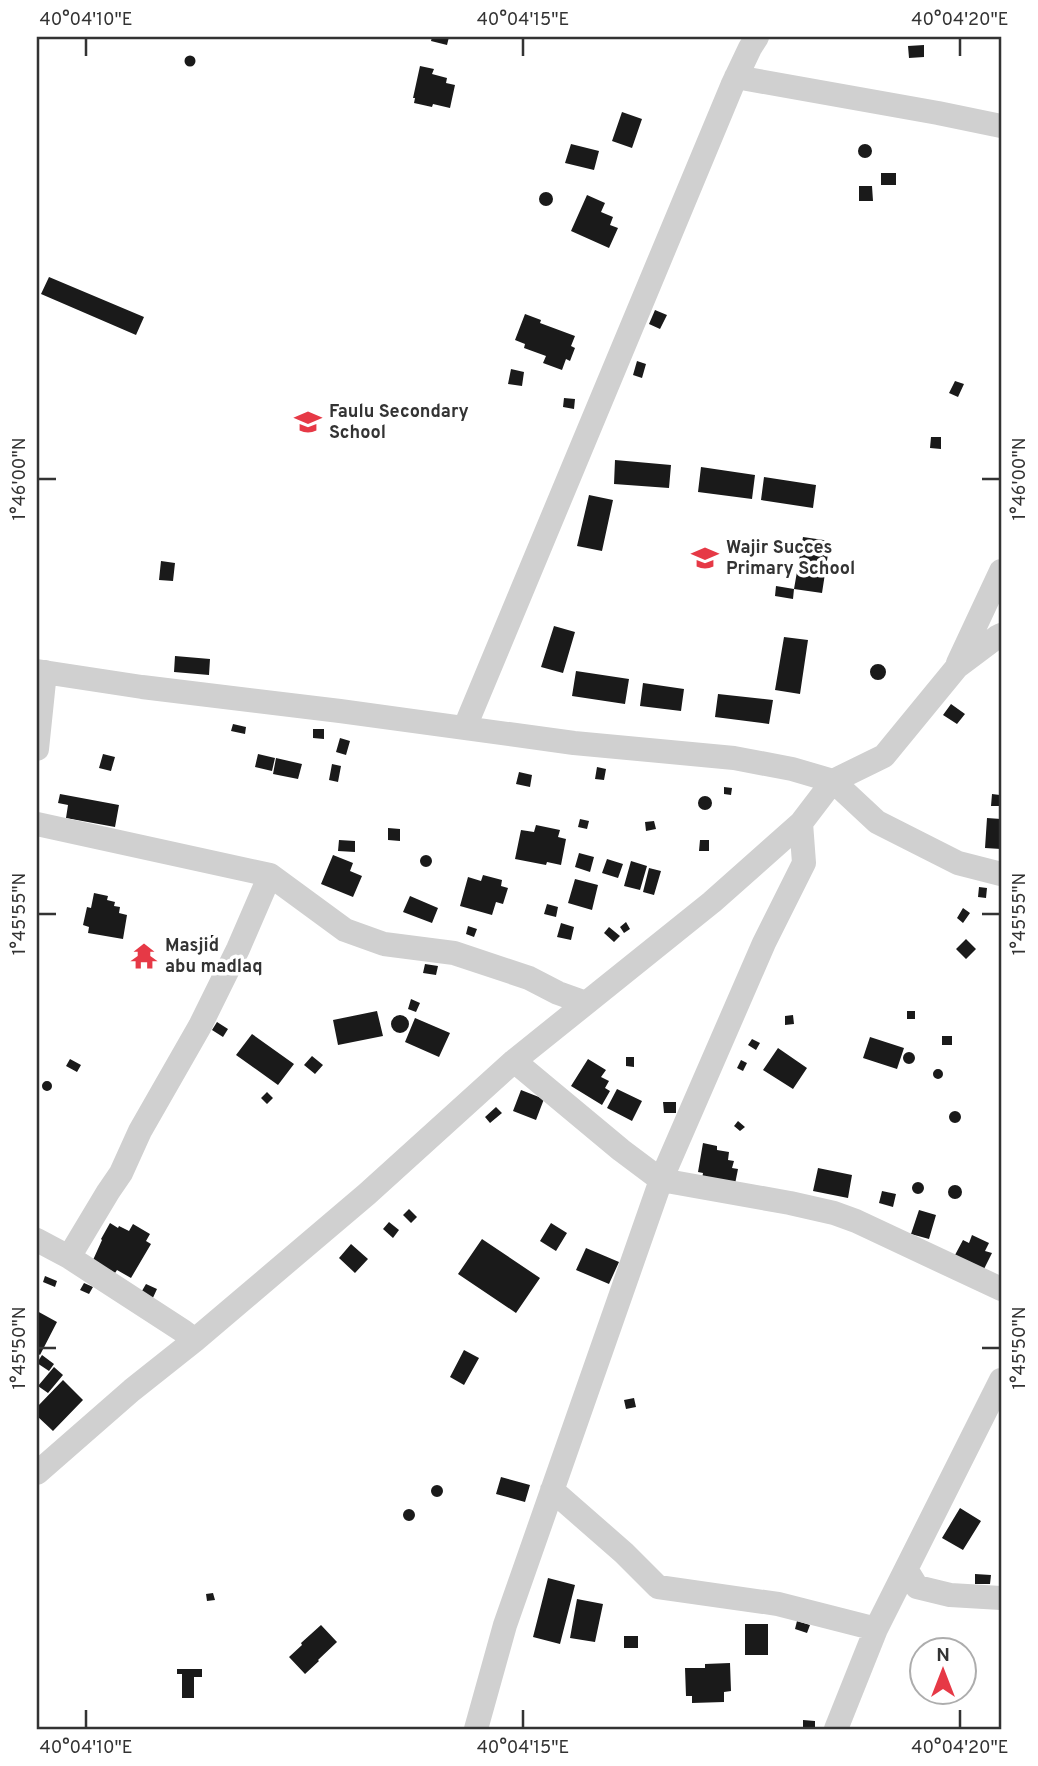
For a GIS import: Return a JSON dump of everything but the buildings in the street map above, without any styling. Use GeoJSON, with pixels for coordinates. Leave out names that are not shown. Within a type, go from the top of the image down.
{"type":"FeatureCollection","features":[{"type":"Feature","properties":{"kind":"street"},"geometry":{"type":"LineString","coordinates":[[465,727],[736,77],[757,37]]}},
{"type":"Feature","properties":{"kind":"street"},"geometry":{"type":"LineString","coordinates":[[736,77],[1001,126]]}},
{"type":"Feature","properties":{"kind":"street"},"geometry":{"type":"LineString","coordinates":[[957,667],[1001,571]]}},
{"type":"Feature","properties":{"kind":"street"},"geometry":{"type":"LineString","coordinates":[[37,1473],[367,1194],[514,1061],[712,902],[801,823],[833,781],[884,756],[957,667],[1001,635]]}},
{"type":"Feature","properties":{"kind":"street"},"geometry":{"type":"LineString","coordinates":[[37,749],[41,672],[574,743],[734,758],[792,769],[833,781],[877,822],[958,863],[1001,874]]}},
{"type":"Feature","properties":{"kind":"street"},"geometry":{"type":"LineString","coordinates":[[476,1729],[505,1625],[662,1180],[758,956],[804,863],[801,823]]}},
{"type":"Feature","properties":{"kind":"street"},"geometry":{"type":"LineString","coordinates":[[37,824],[270,875],[345,930],[384,944],[454,953],[529,978],[586,1003]]}},
{"type":"Feature","properties":{"kind":"street"},"geometry":{"type":"LineString","coordinates":[[69,1257],[121,1173],[140,1132],[200,1026],[270,875]]}},
{"type":"Feature","properties":{"kind":"street"},"geometry":{"type":"LineString","coordinates":[[514,1061],[621,1150],[662,1180],[834,1213],[1001,1289]]}},
{"type":"Feature","properties":{"kind":"street"},"geometry":{"type":"LineString","coordinates":[[37,1240],[69,1257],[195,1340]]}},
{"type":"Feature","properties":{"kind":"street"},"geometry":{"type":"LineString","coordinates":[[836,1729],[876,1629],[1001,1380]]}},
{"type":"Feature","properties":{"kind":"street"},"geometry":{"type":"LineString","coordinates":[[552,1490],[624,1553],[658,1587],[778,1604],[876,1629]]}},
{"type":"Feature","properties":{"kind":"street"},"geometry":{"type":"LineString","coordinates":[[906,1569],[917,1587],[950,1595],[1001,1598]]}},
{"type":"Feature","properties":{"kind":"place","name":"Faulu Secondary School"},"geometry":{"type":"Point","coordinates":[308,422]}},
{"type":"Feature","properties":{"kind":"place","name":"Wajir Succes Primary School"},"geometry":{"type":"Point","coordinates":[705,558]}},
{"type":"Feature","properties":{"kind":"place","name":"Masjid abu madlaq"},"geometry":{"type":"Point","coordinates":[144,956]}}]}
